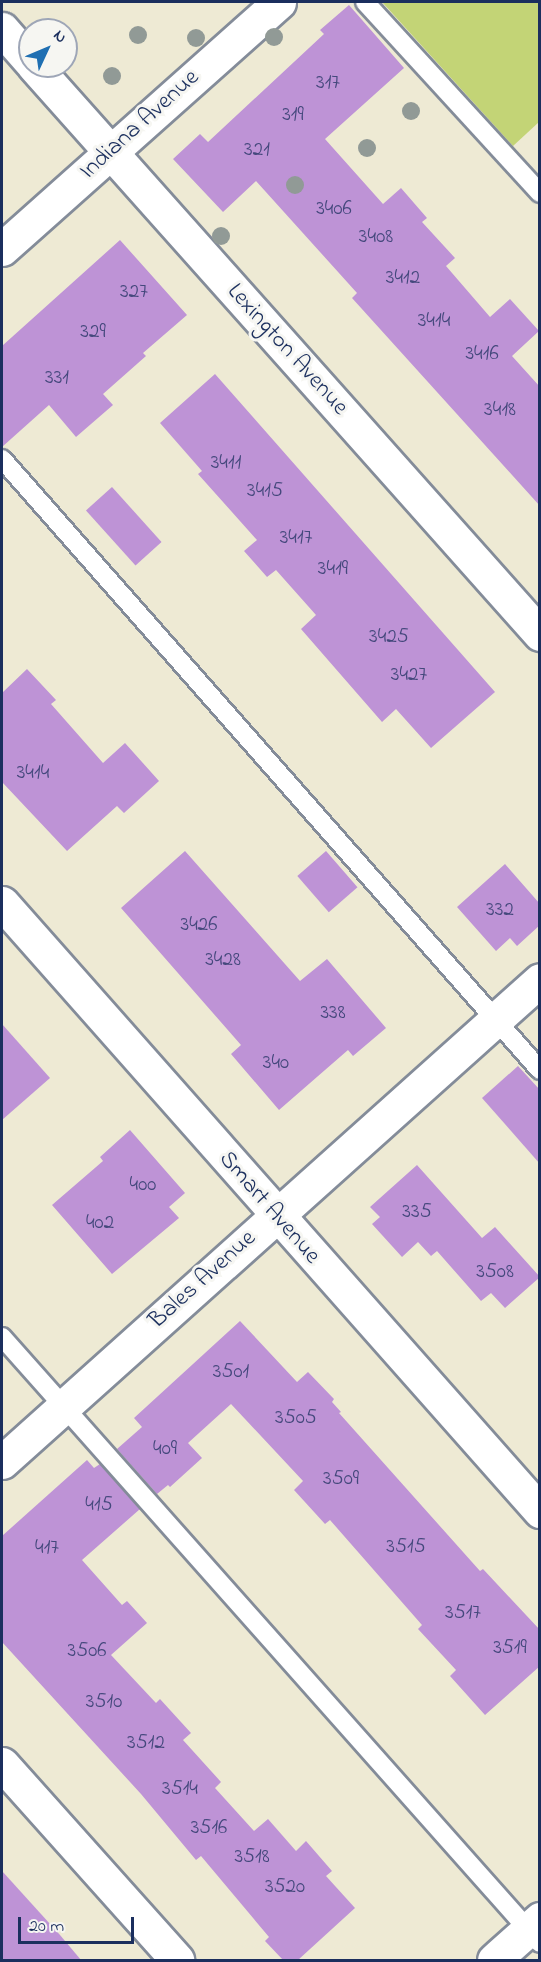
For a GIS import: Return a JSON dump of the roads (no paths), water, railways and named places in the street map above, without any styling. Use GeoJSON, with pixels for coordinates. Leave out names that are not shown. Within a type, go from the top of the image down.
{"type":"FeatureCollection","features":[{"type":"Feature","properties":{"kind":"street","name":"Indiana Avenue"},"geometry":{"type":"LineString","coordinates":[[2,249],[279,2]]}},
{"type":"Feature","properties":{"kind":"street"},"geometry":{"type":"LineString","coordinates":[[2,29],[18,48]]}},
{"type":"Feature","properties":{"kind":"street","name":"Lexington Avenue"},"geometry":{"type":"LineString","coordinates":[[45,78],[540,634]]}},
{"type":"Feature","properties":{"kind":"street","name":"Smart Avenue"},"geometry":{"type":"LineString","coordinates":[[2,903],[275,1215],[540,1511]]}},
{"type":"Feature","properties":{"kind":"street","name":"Bales Avenue"},"geometry":{"type":"LineString","coordinates":[[2,1461],[540,980]]}},
{"type":"Feature","properties":{"kind":"street"},"geometry":{"type":"LineString","coordinates":[[2,1764],[177,1960]]}},
{"type":"Feature","properties":{"kind":"street"},"geometry":{"type":"LineString","coordinates":[[494,1960],[536,1931]]}},
{"type":"Feature","properties":{"kind":"lane"},"geometry":{"type":"LineString","coordinates":[[365,2],[540,193]]}},
{"type":"Feature","properties":{"kind":"lane"},"geometry":{"type":"LineString","coordinates":[[2,459],[540,1070]]}},
{"type":"Feature","properties":{"kind":"lane"},"geometry":{"type":"LineString","coordinates":[[2,1337],[536,1931]]}}]}
